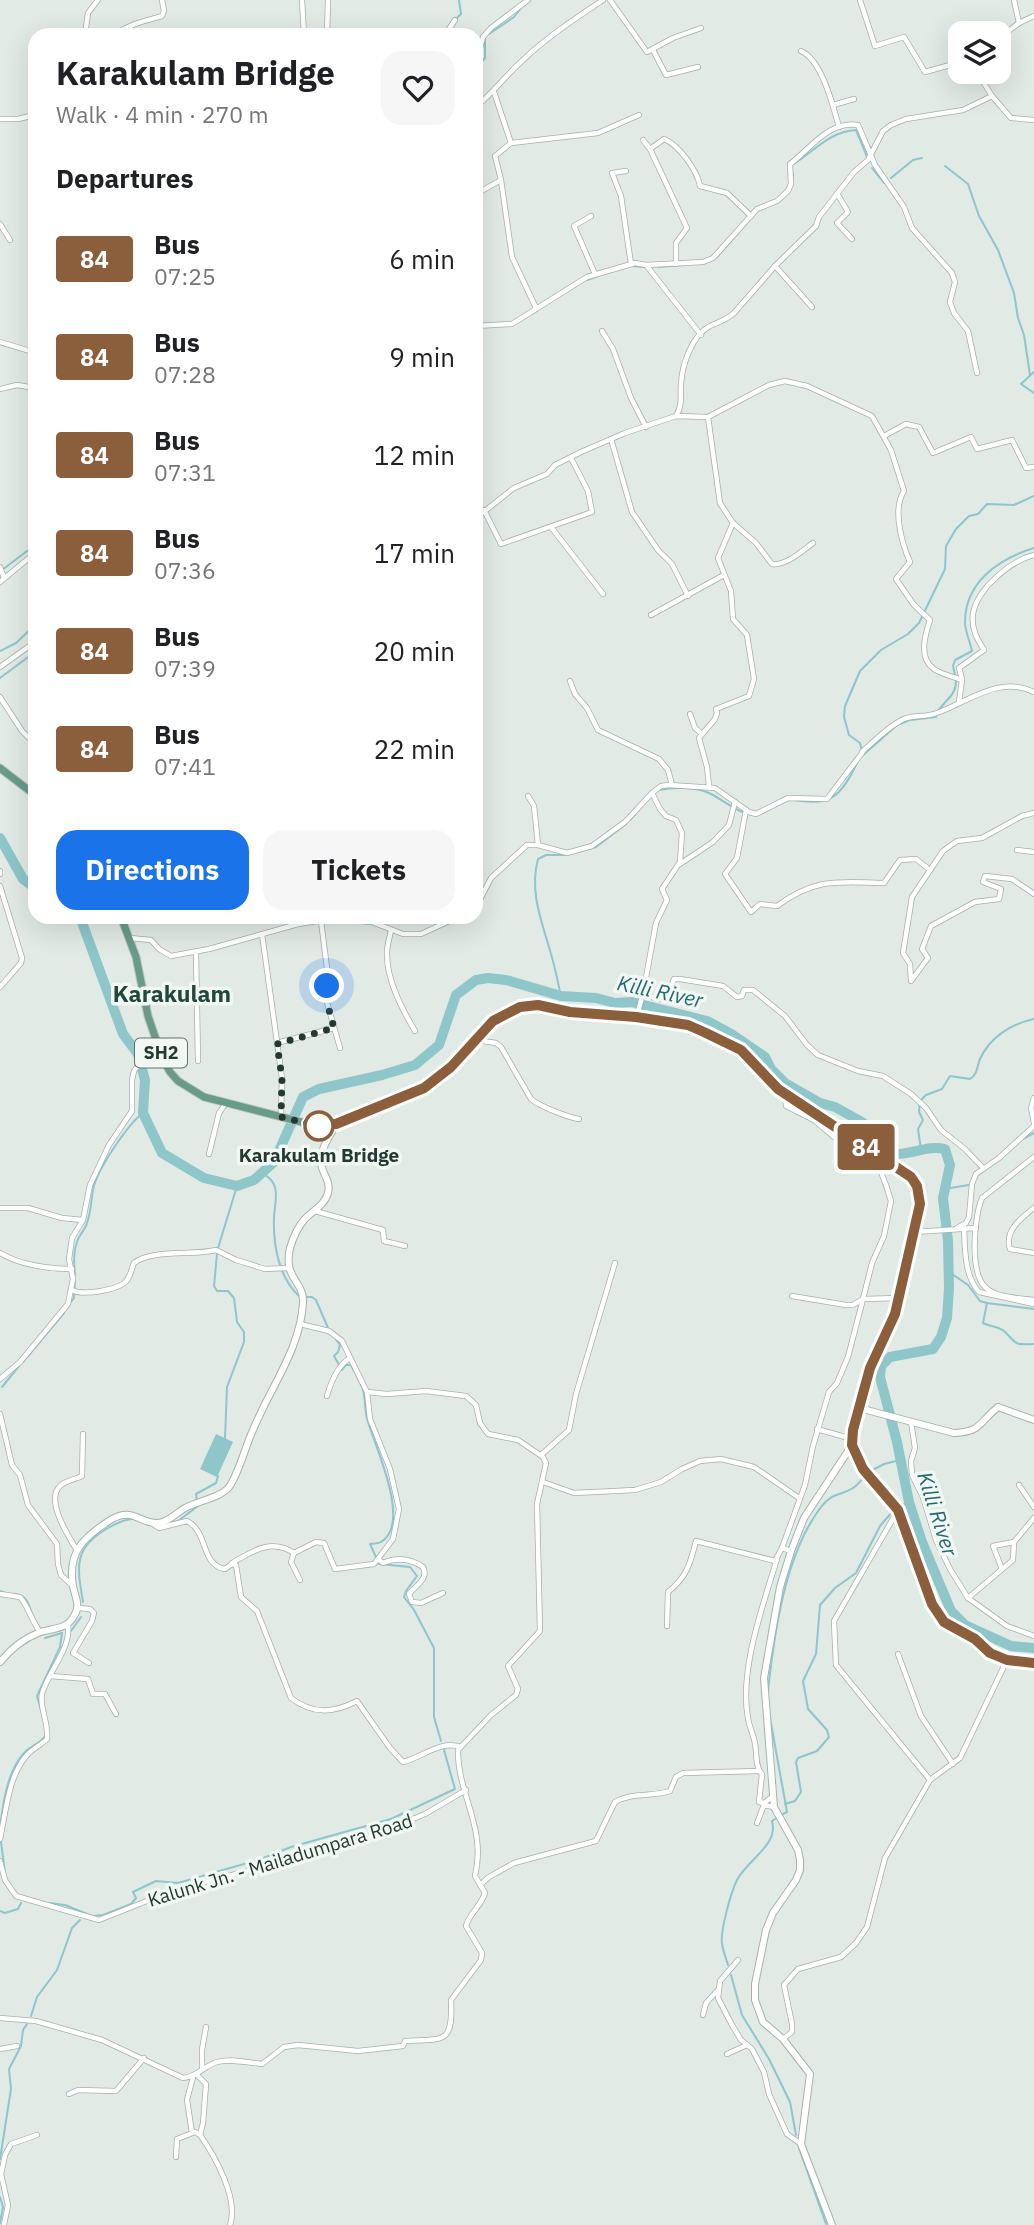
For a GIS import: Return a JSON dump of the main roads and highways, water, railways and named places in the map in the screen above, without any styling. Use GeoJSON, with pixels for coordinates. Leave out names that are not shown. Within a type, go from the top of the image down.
{"type":"FeatureCollection","features":[{"type":"Feature","properties":{"kind":"main road"},"geometry":{"type":"LineString","coordinates":[[0,768],[28,790]]}},
{"type":"Feature","properties":{"kind":"main road","name":"SH2"},"geometry":{"type":"LineString","coordinates":[[124,924],[130,938],[148,1016],[170,1072],[190,1090],[204,1097],[309,1124],[336,1124],[424,1088],[451,1067],[493,1021],[512,1010],[528,1005],[688,1025],[741,1050],[778,1089],[911,1177],[920,1194],[895,1314],[870,1368],[853,1442]]}},
{"type":"Feature","properties":{"kind":"main road"},"geometry":{"type":"LineString","coordinates":[[0,1662],[10,1650],[40,1632],[68,1625],[78,1608],[72,1563],[76,1549],[85,1538],[114,1518],[130,1514],[159,1523],[230,1487],[253,1429],[293,1346],[300,1324],[303,1297],[288,1268],[294,1234],[303,1220],[327,1197],[330,1184],[320,1161],[336,1124]]}},
{"type":"Feature","properties":{"kind":"main road"},"geometry":{"type":"LineString","coordinates":[[859,1408],[940,1430],[968,1433],[981,1426],[998,1408],[1034,1420]]}},
{"type":"Feature","properties":{"kind":"main road"},"geometry":{"type":"LineString","coordinates":[[853,1442],[863,1469],[898,1510],[932,1604],[944,1622],[975,1639],[990,1653],[1007,1660],[1034,1663]]}},
{"type":"Feature","properties":{"kind":"main road"},"geometry":{"type":"LineString","coordinates":[[832,2225],[801,2144],[810,2074],[783,2039],[763,2022],[757,2011],[755,1992],[766,1930],[773,1913],[800,1870],[798,1850],[774,1807],[764,1696],[764,1678],[780,1587],[804,1518],[853,1442]]}},
{"type":"Feature","properties":{"kind":"water"},"geometry":{"type":"Polygon","coordinates":[[[216,1434],[233,1442],[217,1477],[200,1469],[216,1434]]]}},
{"type":"Feature","properties":{"kind":"waterway"},"geometry":{"type":"LineString","coordinates":[[457,18],[461,14],[459,0]]}},
{"type":"Feature","properties":{"kind":"waterway"},"geometry":{"type":"LineString","coordinates":[[489,34],[514,17],[522,7]]}},
{"type":"Feature","properties":{"kind":"waterway"},"geometry":{"type":"LineString","coordinates":[[483,60],[485,38]]}},
{"type":"Feature","properties":{"kind":"waterway"},"geometry":{"type":"LineString","coordinates":[[792,168],[792,165],[830,138],[856,130],[868,159]]}},
{"type":"Feature","properties":{"kind":"waterway"},"geometry":{"type":"LineString","coordinates":[[891,178],[913,160],[922,158]]}},
{"type":"Feature","properties":{"kind":"waterway"},"geometry":{"type":"LineString","coordinates":[[945,166],[968,184],[979,216],[998,250],[1014,293],[1030,375]]}},
{"type":"Feature","properties":{"kind":"waterway"},"geometry":{"type":"LineString","coordinates":[[872,168],[884,183]]}},
{"type":"Feature","properties":{"kind":"waterway"},"geometry":{"type":"LineString","coordinates":[[792,185],[793,174]]}},
{"type":"Feature","properties":{"kind":"waterway"},"geometry":{"type":"LineString","coordinates":[[716,258],[747,223]]}},
{"type":"Feature","properties":{"kind":"waterway"},"geometry":{"type":"LineString","coordinates":[[658,267],[684,265]]}},
{"type":"Feature","properties":{"kind":"waterway"},"geometry":{"type":"LineString","coordinates":[[633,266],[645,267]]}},
{"type":"Feature","properties":{"kind":"waterway"},"geometry":{"type":"LineString","coordinates":[[587,280],[601,275]]}},
{"type":"Feature","properties":{"kind":"waterway"},"geometry":{"type":"LineString","coordinates":[[521,320],[537,311]]}},
{"type":"Feature","properties":{"kind":"waterway"},"geometry":{"type":"LineString","coordinates":[[1034,372],[1021,384],[1034,393]]}},
{"type":"Feature","properties":{"kind":"waterway"},"geometry":{"type":"LineString","coordinates":[[862,751],[860,743],[849,735],[844,717],[845,706],[860,671],[881,650],[908,634],[919,623],[945,569],[946,546],[956,529],[969,516],[978,514],[987,504],[1014,505],[1034,496]]}},
{"type":"Feature","properties":{"kind":"waterway"},"geometry":{"type":"LineString","coordinates":[[955,675],[955,660],[972,651],[965,624],[970,596],[996,566],[1034,548]]}},
{"type":"Feature","properties":{"kind":"waterway"},"geometry":{"type":"LineString","coordinates":[[2,570],[28,550]]}},
{"type":"Feature","properties":{"kind":"waterway"},"geometry":{"type":"LineString","coordinates":[[0,651],[16,643],[28,632]]}},
{"type":"Feature","properties":{"kind":"waterway"},"geometry":{"type":"LineString","coordinates":[[0,678],[28,657]]}},
{"type":"Feature","properties":{"kind":"waterway"},"geometry":{"type":"LineString","coordinates":[[862,756],[897,725],[910,720],[936,717],[951,696],[956,681]]}},
{"type":"Feature","properties":{"kind":"waterway"},"geometry":{"type":"LineString","coordinates":[[795,800],[818,802],[834,796],[846,783],[857,763]]}},
{"type":"Feature","properties":{"kind":"waterway"},"geometry":{"type":"LineString","coordinates":[[659,790],[684,788],[703,791],[747,814],[754,815],[770,809]]}},
{"type":"Feature","properties":{"kind":"waterway"},"geometry":{"type":"LineString","coordinates":[[630,820],[638,811]]}},
{"type":"Feature","properties":{"kind":"waterway"},"geometry":{"type":"LineString","coordinates":[[570,854],[596,847],[626,824]]}},
{"type":"Feature","properties":{"kind":"waterway","name":"Killi River"},"geometry":{"type":"LineString","coordinates":[[0,838],[23,879],[28,883]]}},
{"type":"Feature","properties":{"kind":"waterway"},"geometry":{"type":"LineString","coordinates":[[561,996],[538,907],[535,883],[538,859],[546,855],[565,855]]}},
{"type":"Feature","properties":{"kind":"waterway","name":"Killi River"},"geometry":{"type":"LineString","coordinates":[[83,924],[123,1034],[138,1054],[145,1080],[143,1113],[162,1153],[204,1178],[237,1186],[254,1180],[274,1162],[303,1097],[319,1089],[415,1065],[439,1045],[456,995],[476,980],[488,978],[506,980],[561,996],[596,998],[615,1003],[632,1002],[707,1021],[765,1057],[771,1069],[785,1083],[820,1103],[835,1107],[878,1133],[896,1154],[933,1148],[945,1149],[950,1165],[943,1198],[948,1241],[947,1318],[941,1337],[933,1349],[890,1357],[881,1366],[880,1377],[909,1502],[922,1542],[951,1611],[965,1625],[1011,1646],[1034,1648]]}},
{"type":"Feature","properties":{"kind":"waterway"},"geometry":{"type":"LineString","coordinates":[[921,1150],[918,1129],[923,1120],[919,1112],[920,1101],[926,1095],[942,1089],[950,1076],[970,1079],[973,1077],[984,1051],[995,1038],[1017,1024],[1034,1019]]}},
{"type":"Feature","properties":{"kind":"waterway"},"geometry":{"type":"LineString","coordinates":[[75,1275],[76,1246],[88,1219],[95,1182],[113,1148],[143,1113]]}},
{"type":"Feature","properties":{"kind":"waterway"},"geometry":{"type":"LineString","coordinates":[[1023,1139],[1034,1133]]}},
{"type":"Feature","properties":{"kind":"waterway"},"geometry":{"type":"LineString","coordinates":[[262,1173],[270,1179],[275,1188],[274,1228],[282,1271],[299,1296]]}},
{"type":"Feature","properties":{"kind":"waterway"},"geometry":{"type":"LineString","coordinates":[[944,1189],[969,1185]]}},
{"type":"Feature","properties":{"kind":"waterway"},"geometry":{"type":"LineString","coordinates":[[218,1248],[237,1186]]}},
{"type":"Feature","properties":{"kind":"waterway"},"geometry":{"type":"LineString","coordinates":[[217,1254],[214,1286],[217,1291],[228,1291],[234,1298],[237,1322],[244,1332],[244,1342],[227,1387],[225,1438]]}},
{"type":"Feature","properties":{"kind":"waterway"},"geometry":{"type":"LineString","coordinates":[[949,1272],[968,1285],[980,1301],[987,1303],[983,1323],[1002,1330],[1016,1343],[1034,1344]]}},
{"type":"Feature","properties":{"kind":"waterway"},"geometry":{"type":"LineString","coordinates":[[71,1302],[74,1298],[75,1281]]}},
{"type":"Feature","properties":{"kind":"waterway"},"geometry":{"type":"LineString","coordinates":[[304,1297],[316,1300],[328,1328]]}},
{"type":"Feature","properties":{"kind":"waterway"},"geometry":{"type":"LineString","coordinates":[[987,1303],[1034,1309]]}},
{"type":"Feature","properties":{"kind":"waterway"},"geometry":{"type":"LineString","coordinates":[[23,1362],[64,1313]]}},
{"type":"Feature","properties":{"kind":"waterway"},"geometry":{"type":"LineString","coordinates":[[335,1338],[340,1345],[334,1356],[342,1370],[346,1365],[351,1365],[363,1390],[367,1418],[389,1484],[393,1519],[390,1533],[381,1542],[370,1544],[376,1557]]}},
{"type":"Feature","properties":{"kind":"waterway"},"geometry":{"type":"LineString","coordinates":[[2,1387],[19,1366]]}},
{"type":"Feature","properties":{"kind":"waterway"},"geometry":{"type":"LineString","coordinates":[[871,1471],[900,1460]]}},
{"type":"Feature","properties":{"kind":"waterway"},"geometry":{"type":"LineString","coordinates":[[197,1501],[196,1494],[216,1483],[218,1476]]}},
{"type":"Feature","properties":{"kind":"waterway"},"geometry":{"type":"LineString","coordinates":[[768,1691],[783,1595],[798,1548],[825,1502],[854,1487],[864,1477]]}},
{"type":"Feature","properties":{"kind":"waterway"},"geometry":{"type":"LineString","coordinates":[[901,1506],[909,1502]]}},
{"type":"Feature","properties":{"kind":"waterway"},"geometry":{"type":"LineString","coordinates":[[166,1524],[178,1521],[198,1506]]}},
{"type":"Feature","properties":{"kind":"waterway"},"geometry":{"type":"LineString","coordinates":[[785,1804],[795,1801],[801,1792],[796,1762],[798,1758],[817,1751],[829,1737],[827,1730],[808,1709],[803,1681],[816,1654],[820,1605],[835,1588],[856,1573],[880,1526],[893,1511]]}},
{"type":"Feature","properties":{"kind":"waterway"},"geometry":{"type":"LineString","coordinates":[[83,1602],[79,1568],[80,1559],[88,1543],[124,1520],[134,1519],[149,1525]]}},
{"type":"Feature","properties":{"kind":"waterway"},"geometry":{"type":"LineString","coordinates":[[379,1564],[410,1567],[417,1576],[404,1597],[434,1648],[434,1717],[441,1741]]}},
{"type":"Feature","properties":{"kind":"waterway"},"geometry":{"type":"LineString","coordinates":[[0,1591],[5,1593]]}},
{"type":"Feature","properties":{"kind":"waterway"},"geometry":{"type":"LineString","coordinates":[[14,1594],[24,1598],[32,1614]]}},
{"type":"Feature","properties":{"kind":"waterway"},"geometry":{"type":"LineString","coordinates":[[71,1631],[81,1617]]}},
{"type":"Feature","properties":{"kind":"waterway"},"geometry":{"type":"LineString","coordinates":[[41,1710],[37,1696],[60,1647],[62,1633],[45,1638]]}},
{"type":"Feature","properties":{"kind":"waterway"},"geometry":{"type":"LineString","coordinates":[[770,1718],[787,1812],[783,1814]]}},
{"type":"Feature","properties":{"kind":"waterway"},"geometry":{"type":"LineString","coordinates":[[0,1828],[4,1798],[14,1769],[24,1753],[45,1736]]}},
{"type":"Feature","properties":{"kind":"waterway"},"geometry":{"type":"LineString","coordinates":[[49,1903],[65,1905],[92,1916],[103,1915],[131,1904],[136,1898],[133,1892],[156,1881],[178,1883],[391,1819],[455,1789],[444,1750]]}},
{"type":"Feature","properties":{"kind":"waterway"},"geometry":{"type":"LineString","coordinates":[[728,1965],[722,1938],[732,1893],[742,1873],[767,1845],[773,1830],[772,1821],[775,1819]]}},
{"type":"Feature","properties":{"kind":"waterway"},"geometry":{"type":"LineString","coordinates":[[1,1842],[5,1873]]}},
{"type":"Feature","properties":{"kind":"waterway"},"geometry":{"type":"LineString","coordinates":[[0,1911],[5,1913],[18,1909],[21,1903]]}},
{"type":"Feature","properties":{"kind":"waterway"},"geometry":{"type":"LineString","coordinates":[[31,2016],[37,1997],[57,1970],[72,1928],[80,1920]]}},
{"type":"Feature","properties":{"kind":"waterway"},"geometry":{"type":"LineString","coordinates":[[731,1975],[742,2015],[769,2059],[790,2102],[796,2135]]}},
{"type":"Feature","properties":{"kind":"waterway"},"geometry":{"type":"LineString","coordinates":[[0,2159],[11,2089],[9,2069],[21,2046],[23,2030],[27,2024]]}},
{"type":"Feature","properties":{"kind":"waterway"},"geometry":{"type":"LineString","coordinates":[[799,2148],[826,2224]]}},
{"type":"Feature","properties":{"kind":"waterway"},"geometry":{"type":"LineString","coordinates":[[0,2197],[3,2207],[0,2223]]}},
{"type":"Feature","properties":{"kind":"place","name":"Karakulam Bridge"},"geometry":{"type":"Point","coordinates":[319,1126]}},
{"type":"Feature","properties":{"kind":"district","name":"Karakulam"},"geometry":{"type":"Point","coordinates":[172,994]}}]}
